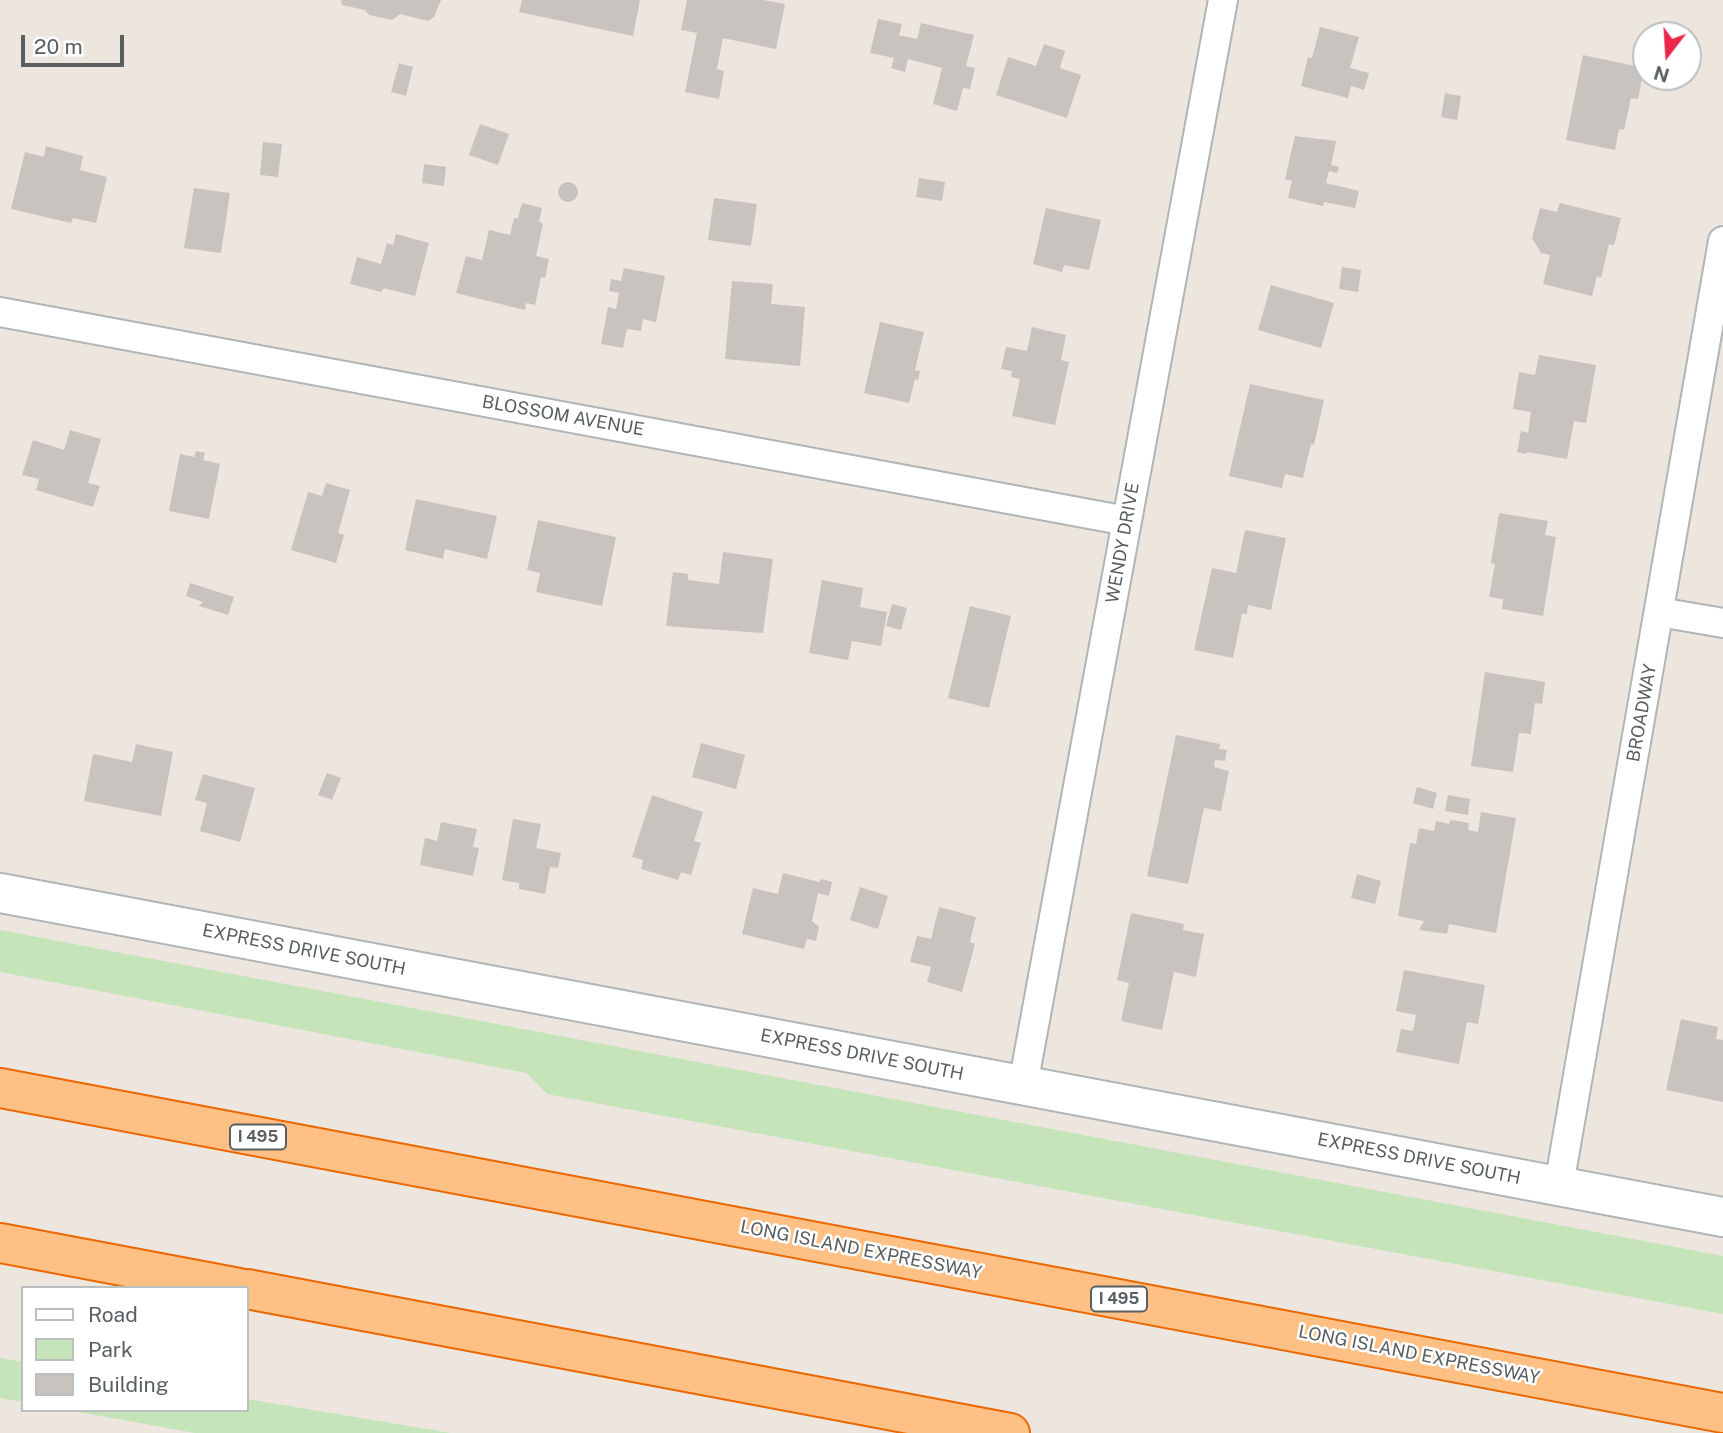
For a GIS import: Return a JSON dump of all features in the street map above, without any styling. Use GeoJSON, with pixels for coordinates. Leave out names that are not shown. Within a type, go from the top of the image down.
{"type":"FeatureCollection","features":[{"type":"Feature","properties":{"kind":"highway","name":"LONG ISLAND EXPRESSWAY"},"geometry":{"type":"LineString","coordinates":[[0,1088],[1723,1413]]}},
{"type":"Feature","properties":{"kind":"highway"},"geometry":{"type":"LineString","coordinates":[[0,1243],[228,1286]]}},
{"type":"Feature","properties":{"kind":"highway"},"geometry":{"type":"LineString","coordinates":[[248,1289],[1010,1433]]}},
{"type":"Feature","properties":{"kind":"main road","name":"EXPRESS DRIVE SOUTH"},"geometry":{"type":"LineString","coordinates":[[0,892],[1723,1217]]}},
{"type":"Feature","properties":{"kind":"street","name":"WENDY DRIVE"},"geometry":{"type":"LineString","coordinates":[[1023,1085],[1223,0]]}},
{"type":"Feature","properties":{"kind":"street","name":"BROADWAY"},"geometry":{"type":"LineString","coordinates":[[1559,1185],[1723,241]]}},
{"type":"Feature","properties":{"kind":"street","name":"BLOSSOM AVENUE"},"geometry":{"type":"LineString","coordinates":[[0,312],[1127,521]]}},
{"type":"Feature","properties":{"kind":"street"},"geometry":{"type":"LineString","coordinates":[[1660,612],[1723,623]]}},
{"type":"Feature","properties":{"kind":"green space"},"geometry":{"type":"Polygon","coordinates":[[[0,930],[1723,1256],[1723,1314],[547,1094],[527,1073],[0,972],[0,930]]]}},
{"type":"Feature","properties":{"kind":"green space"},"geometry":{"type":"Polygon","coordinates":[[[0,1358],[21,1362],[21,1402],[0,1398],[0,1358]]]}},
{"type":"Feature","properties":{"kind":"green space"},"geometry":{"type":"Polygon","coordinates":[[[248,1399],[451,1433],[195,1433],[78,1412],[248,1412],[248,1399]]]}},
{"type":"Feature","properties":{"kind":"building"},"geometry":{"type":"Polygon","coordinates":[[[341,0],[441,0],[434,17],[428,21],[400,14],[392,20],[369,15],[365,10],[342,5],[341,0]]]}},
{"type":"Feature","properties":{"kind":"building"},"geometry":{"type":"Polygon","coordinates":[[[522,0],[640,0],[633,36],[519,12],[522,0]]]}},
{"type":"Feature","properties":{"kind":"building"},"geometry":{"type":"Polygon","coordinates":[[[687,0],[763,0],[785,4],[776,49],[723,38],[717,69],[724,71],[719,99],[685,92],[697,33],[681,30],[687,0]]]}},
{"type":"Feature","properties":{"kind":"building"},"geometry":{"type":"Polygon","coordinates":[[[878,19],[902,24],[899,35],[917,39],[921,23],[974,35],[966,66],[975,68],[970,89],[963,88],[957,111],[933,104],[942,68],[908,59],[905,72],[891,68],[894,58],[870,53],[878,19]]]}},
{"type":"Feature","properties":{"kind":"building"},"geometry":{"type":"Polygon","coordinates":[[[1320,27],[1359,37],[1350,68],[1369,73],[1364,90],[1351,86],[1348,98],[1301,86],[1308,57],[1312,58],[1320,27]]]}},
{"type":"Feature","properties":{"kind":"building"},"geometry":{"type":"Polygon","coordinates":[[[1044,44],[1065,51],[1060,68],[1081,75],[1067,118],[996,95],[1008,57],[1036,66],[1044,44]]]}},
{"type":"Feature","properties":{"kind":"building"},"geometry":{"type":"Polygon","coordinates":[[[1583,55],[1632,65],[1632,91],[1640,91],[1638,99],[1631,98],[1624,130],[1619,129],[1615,150],[1566,140],[1583,55]]]}},
{"type":"Feature","properties":{"kind":"building"},"geometry":{"type":"Polygon","coordinates":[[[399,63],[413,67],[406,96],[391,92],[399,63]]]}},
{"type":"Feature","properties":{"kind":"building"},"geometry":{"type":"Polygon","coordinates":[[[1445,93],[1461,96],[1457,120],[1441,117],[1445,93]]]}},
{"type":"Feature","properties":{"kind":"building"},"geometry":{"type":"Polygon","coordinates":[[[480,124],[509,134],[498,165],[469,155],[480,124]]]}},
{"type":"Feature","properties":{"kind":"building"},"geometry":{"type":"Polygon","coordinates":[[[1295,136],[1336,141],[1331,165],[1339,167],[1337,173],[1329,171],[1326,183],[1359,191],[1355,208],[1324,202],[1323,206],[1288,198],[1292,181],[1285,179],[1295,136]]]}},
{"type":"Feature","properties":{"kind":"building"},"geometry":{"type":"Polygon","coordinates":[[[263,142],[282,144],[278,177],[260,175],[263,142]]]}},
{"type":"Feature","properties":{"kind":"building"},"geometry":{"type":"Polygon","coordinates":[[[46,146],[83,156],[80,170],[107,177],[96,223],[73,218],[71,223],[11,209],[25,152],[44,157],[46,146]]]}},
{"type":"Feature","properties":{"kind":"building"},"geometry":{"type":"Polygon","coordinates":[[[424,164],[446,167],[444,186],[422,183],[424,164]]]}},
{"type":"Feature","properties":{"kind":"building"},"geometry":{"type":"Polygon","coordinates":[[[919,178],[945,182],[942,201],[916,197],[919,178]]]}},
{"type":"Feature","properties":{"kind":"building"},"geometry":{"type":"Polygon","coordinates":[[[564,182],[572,182],[578,192],[572,202],[564,202],[558,196],[558,188],[564,182]]]}},
{"type":"Feature","properties":{"kind":"building"},"geometry":{"type":"Polygon","coordinates":[[[194,188],[230,193],[221,253],[184,248],[194,188]]]}},
{"type":"Feature","properties":{"kind":"building"},"geometry":{"type":"Polygon","coordinates":[[[714,198],[757,204],[751,246],[708,240],[714,198]]]}},
{"type":"Feature","properties":{"kind":"building"},"geometry":{"type":"Polygon","coordinates":[[[522,203],[542,208],[539,221],[543,224],[536,256],[549,259],[545,278],[541,277],[535,305],[526,303],[525,310],[456,293],[466,256],[482,260],[489,230],[510,235],[514,218],[518,218],[522,203]]]}},
{"type":"Feature","properties":{"kind":"building"},"geometry":{"type":"Polygon","coordinates":[[[1560,203],[1621,218],[1614,245],[1609,244],[1601,278],[1597,276],[1592,296],[1543,284],[1550,255],[1541,253],[1532,238],[1540,208],[1557,212],[1560,203]]]}},
{"type":"Feature","properties":{"kind":"building"},"geometry":{"type":"Polygon","coordinates":[[[1046,208],[1101,220],[1089,270],[1064,265],[1062,272],[1033,264],[1046,208]]]}},
{"type":"Feature","properties":{"kind":"building"},"geometry":{"type":"Polygon","coordinates":[[[396,234],[429,243],[415,296],[384,288],[381,292],[350,284],[357,257],[381,264],[387,243],[393,245],[396,234]]]}},
{"type":"Feature","properties":{"kind":"building"},"geometry":{"type":"Polygon","coordinates":[[[1342,267],[1361,270],[1358,292],[1339,289],[1342,267]]]}},
{"type":"Feature","properties":{"kind":"building"},"geometry":{"type":"Polygon","coordinates":[[[624,268],[665,276],[656,322],[643,319],[641,331],[627,329],[623,348],[601,344],[608,307],[616,309],[619,293],[609,291],[611,279],[621,281],[624,268]]]}},
{"type":"Feature","properties":{"kind":"building"},"geometry":{"type":"Polygon","coordinates":[[[732,281],[773,284],[771,304],[805,307],[800,366],[725,359],[732,281]]]}},
{"type":"Feature","properties":{"kind":"building"},"geometry":{"type":"Polygon","coordinates":[[[1271,285],[1334,303],[1321,348],[1258,330],[1271,285]]]}},
{"type":"Feature","properties":{"kind":"building"},"geometry":{"type":"Polygon","coordinates":[[[880,322],[924,332],[915,370],[920,371],[918,380],[915,379],[909,403],[864,393],[880,322]]]}},
{"type":"Feature","properties":{"kind":"building"},"geometry":{"type":"Polygon","coordinates":[[[1032,327],[1066,335],[1061,360],[1069,362],[1055,425],[1012,416],[1020,379],[1011,377],[1012,371],[1001,369],[1006,347],[1027,351],[1032,327]]]}},
{"type":"Feature","properties":{"kind":"building"},"geometry":{"type":"Polygon","coordinates":[[[1539,355],[1596,365],[1586,423],[1574,421],[1567,459],[1517,452],[1521,431],[1528,433],[1531,412],[1513,409],[1519,372],[1535,375],[1539,355]]]}},
{"type":"Feature","properties":{"kind":"building"},"geometry":{"type":"Polygon","coordinates":[[[1250,384],[1324,400],[1303,478],[1285,474],[1282,488],[1229,476],[1250,384]]]}},
{"type":"Feature","properties":{"kind":"building"},"geometry":{"type":"Polygon","coordinates":[[[70,430],[101,439],[88,483],[100,486],[93,507],[36,490],[39,479],[22,475],[33,440],[64,450],[70,430]]]}},
{"type":"Feature","properties":{"kind":"building"},"geometry":{"type":"Polygon","coordinates":[[[196,451],[205,453],[203,460],[220,464],[209,519],[169,511],[180,454],[194,457],[196,451]]]}},
{"type":"Feature","properties":{"kind":"building"},"geometry":{"type":"Polygon","coordinates":[[[326,483],[350,490],[338,533],[344,535],[336,563],[291,550],[308,492],[322,496],[326,483]]]}},
{"type":"Feature","properties":{"kind":"building"},"geometry":{"type":"Polygon","coordinates":[[[416,499],[497,516],[487,559],[445,549],[443,559],[405,550],[416,499]]]}},
{"type":"Feature","properties":{"kind":"building"},"geometry":{"type":"Polygon","coordinates":[[[1499,513],[1548,521],[1545,535],[1556,537],[1543,616],[1502,609],[1503,599],[1489,597],[1499,513]]]}},
{"type":"Feature","properties":{"kind":"building"},"geometry":{"type":"Polygon","coordinates":[[[538,520],[616,537],[602,606],[536,592],[540,573],[527,570],[538,520]]]}},
{"type":"Feature","properties":{"kind":"building"},"geometry":{"type":"Polygon","coordinates":[[[1245,530],[1286,538],[1271,610],[1248,605],[1247,614],[1242,614],[1233,658],[1194,650],[1212,568],[1236,573],[1245,530]]]}},
{"type":"Feature","properties":{"kind":"building"},"geometry":{"type":"Polygon","coordinates":[[[723,552],[773,559],[763,633],[666,626],[673,572],[688,574],[688,580],[719,584],[723,552]]]}},
{"type":"Feature","properties":{"kind":"building"},"geometry":{"type":"Polygon","coordinates":[[[822,580],[863,588],[860,607],[887,612],[881,646],[852,641],[848,660],[809,653],[822,580]]]}},
{"type":"Feature","properties":{"kind":"building"},"geometry":{"type":"Polygon","coordinates":[[[190,583],[234,597],[228,615],[199,606],[203,602],[186,596],[190,583]]]}},
{"type":"Feature","properties":{"kind":"building"},"geometry":{"type":"Polygon","coordinates":[[[892,604],[907,608],[901,630],[886,626],[892,604]]]}},
{"type":"Feature","properties":{"kind":"building"},"geometry":{"type":"Polygon","coordinates":[[[970,606],[1011,616],[989,708],[948,698],[970,606]]]}},
{"type":"Feature","properties":{"kind":"building"},"geometry":{"type":"Polygon","coordinates":[[[1485,672],[1545,682],[1542,704],[1535,703],[1531,734],[1519,733],[1513,772],[1471,766],[1485,672]]]}},
{"type":"Feature","properties":{"kind":"building"},"geometry":{"type":"Polygon","coordinates":[[[1176,735],[1220,744],[1219,749],[1227,750],[1225,761],[1215,760],[1214,767],[1229,771],[1221,811],[1204,808],[1188,884],[1147,876],[1176,735]]]}},
{"type":"Feature","properties":{"kind":"building"},"geometry":{"type":"Polygon","coordinates":[[[701,743],[745,755],[736,789],[692,777],[701,743]]]}},
{"type":"Feature","properties":{"kind":"building"},"geometry":{"type":"Polygon","coordinates":[[[136,744],[173,752],[161,816],[84,801],[93,754],[132,762],[136,744]]]}},
{"type":"Feature","properties":{"kind":"building"},"geometry":{"type":"Polygon","coordinates":[[[327,773],[341,778],[332,800],[318,795],[327,773]]]}},
{"type":"Feature","properties":{"kind":"building"},"geometry":{"type":"Polygon","coordinates":[[[203,774],[255,788],[240,842],[200,831],[207,803],[195,800],[203,774]]]}},
{"type":"Feature","properties":{"kind":"building"},"geometry":{"type":"Polygon","coordinates":[[[1417,787],[1437,793],[1433,809],[1413,803],[1417,787]]]}},
{"type":"Feature","properties":{"kind":"building"},"geometry":{"type":"Polygon","coordinates":[[[652,795],[703,812],[694,841],[701,843],[691,875],[681,872],[678,880],[641,869],[643,860],[632,857],[652,795]]]}},
{"type":"Feature","properties":{"kind":"building"},"geometry":{"type":"Polygon","coordinates":[[[1448,795],[1470,799],[1468,815],[1445,811],[1448,795]]]}},
{"type":"Feature","properties":{"kind":"building"},"geometry":{"type":"Polygon","coordinates":[[[1481,812],[1516,818],[1496,933],[1449,924],[1447,934],[1419,930],[1424,921],[1398,916],[1410,843],[1416,844],[1419,828],[1434,831],[1436,821],[1449,824],[1451,820],[1469,823],[1468,830],[1478,832],[1481,812]]]}},
{"type":"Feature","properties":{"kind":"building"},"geometry":{"type":"Polygon","coordinates":[[[513,819],[541,824],[536,848],[561,853],[558,868],[550,867],[545,894],[519,889],[519,883],[502,880],[513,819]]]}},
{"type":"Feature","properties":{"kind":"building"},"geometry":{"type":"Polygon","coordinates":[[[441,822],[477,829],[473,847],[479,848],[473,876],[420,865],[425,838],[437,841],[441,822]]]}},
{"type":"Feature","properties":{"kind":"building"},"geometry":{"type":"Polygon","coordinates":[[[783,873],[819,882],[821,879],[832,882],[829,896],[818,893],[812,921],[819,927],[816,941],[807,939],[804,949],[742,934],[753,888],[778,894],[783,873]]]}},
{"type":"Feature","properties":{"kind":"building"},"geometry":{"type":"Polygon","coordinates":[[[1357,874],[1381,881],[1375,904],[1351,898],[1357,874]]]}},
{"type":"Feature","properties":{"kind":"building"},"geometry":{"type":"Polygon","coordinates":[[[860,887],[888,896],[878,929],[850,920],[860,887]]]}},
{"type":"Feature","properties":{"kind":"building"},"geometry":{"type":"Polygon","coordinates":[[[939,907],[976,917],[970,942],[975,944],[962,992],[927,982],[931,967],[910,962],[917,936],[931,939],[939,907]]]}},
{"type":"Feature","properties":{"kind":"building"},"geometry":{"type":"Polygon","coordinates":[[[1131,913],[1184,924],[1183,930],[1204,934],[1196,977],[1174,972],[1162,1030],[1121,1021],[1129,983],[1117,980],[1131,913]]]}},
{"type":"Feature","properties":{"kind":"building"},"geometry":{"type":"Polygon","coordinates":[[[1404,970],[1485,985],[1478,1024],[1467,1022],[1459,1064],[1396,1052],[1401,1029],[1413,1031],[1416,1015],[1396,1011],[1404,970]]]}},
{"type":"Feature","properties":{"kind":"building"},"geometry":{"type":"Polygon","coordinates":[[[1681,1019],[1718,1027],[1716,1039],[1723,1040],[1723,1102],[1666,1090],[1681,1019]]]}}]}
